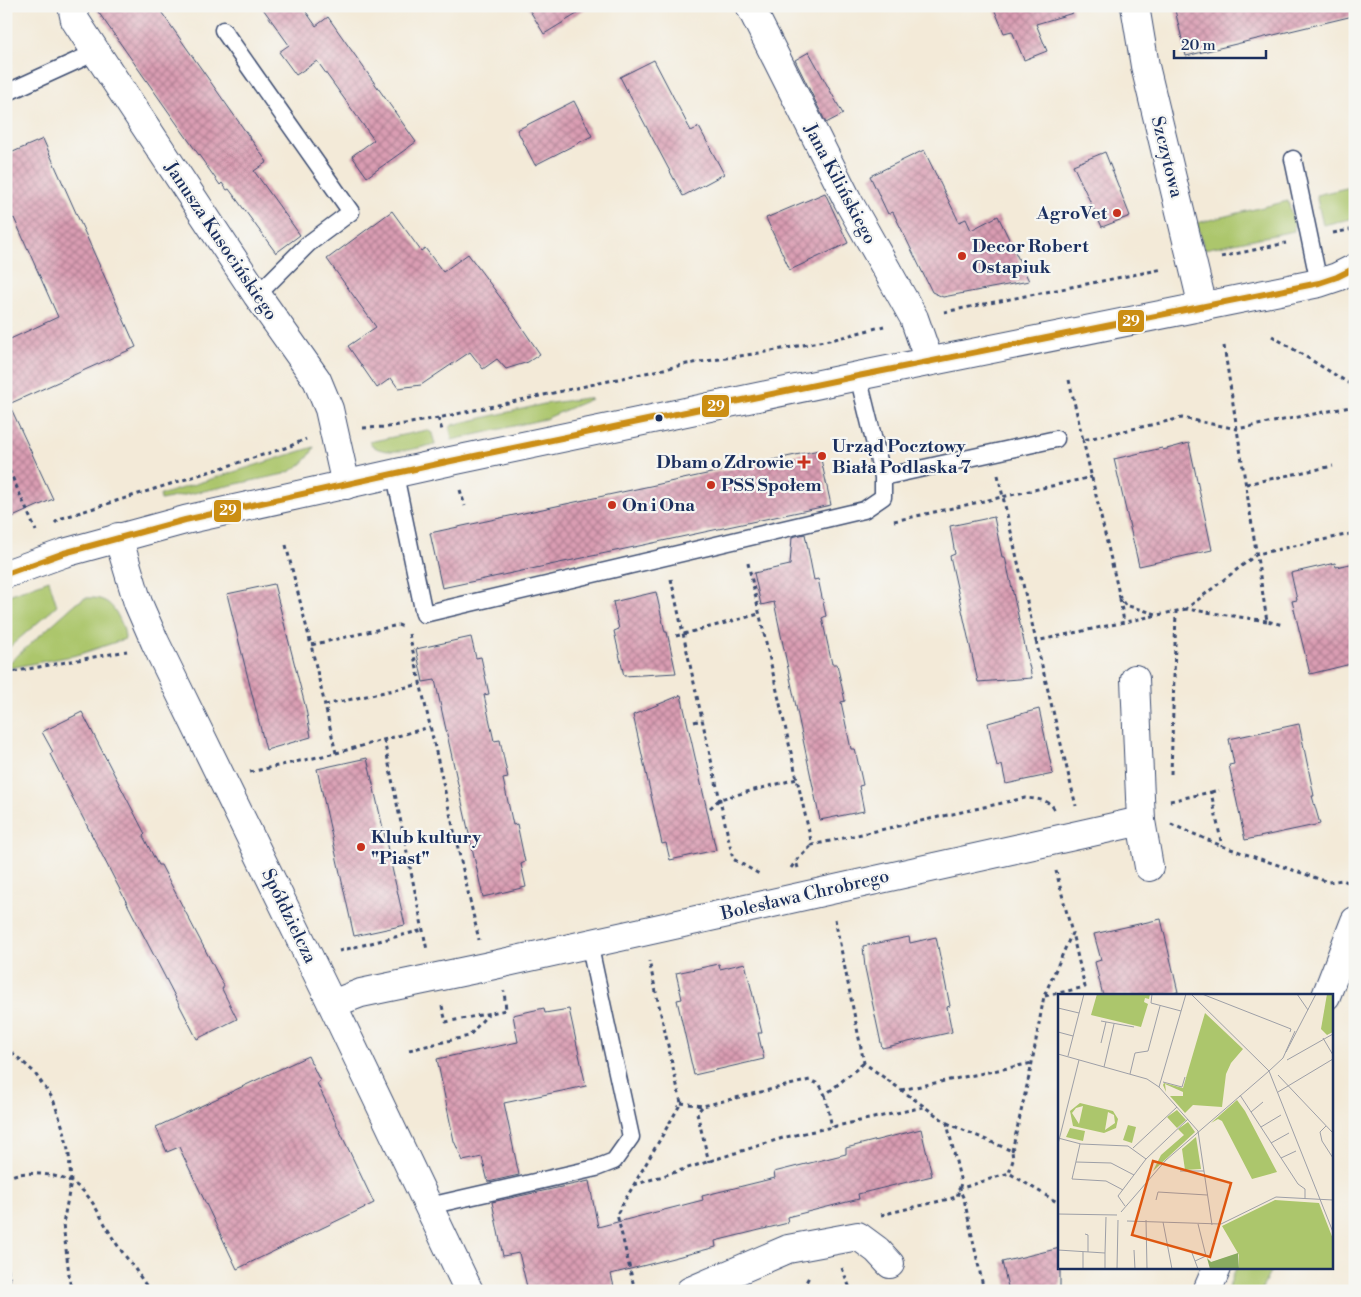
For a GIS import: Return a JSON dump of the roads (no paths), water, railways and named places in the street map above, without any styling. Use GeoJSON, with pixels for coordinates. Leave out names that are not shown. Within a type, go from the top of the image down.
{"type":"FeatureCollection","features":[{"type":"Feature","properties":{"kind":"street","name":"Janusza Kusocińskiego"},"geometry":{"type":"LineString","coordinates":[[72,6],[75,20],[256,295],[317,380],[329,409],[346,485]]}},
{"type":"Feature","properties":{"kind":"street","name":"Jana Kilińskiego"},"geometry":{"type":"LineString","coordinates":[[750,6],[848,201],[914,318],[928,362]]}},
{"type":"Feature","properties":{"kind":"street","name":"Szczytowa"},"geometry":{"type":"LineString","coordinates":[[1135,6],[1145,66],[1203,307]]}},
{"type":"Feature","properties":{"kind":"street"},"geometry":{"type":"LineString","coordinates":[[6,574],[64,553],[185,520],[396,475],[461,459],[1341,277]]}},
{"type":"Feature","properties":{"kind":"street","name":"Spółdzielcza"},"geometry":{"type":"LineString","coordinates":[[118,537],[138,603],[155,642],[332,1004],[469,1291]]}},
{"type":"Feature","properties":{"kind":"street"},"geometry":{"type":"LineString","coordinates":[[1135,679],[1141,821],[1149,867]]}},
{"type":"Feature","properties":{"kind":"street","name":"Bolesława Chrobrego"},"geometry":{"type":"LineString","coordinates":[[332,1004],[360,993],[1141,821]]}},
{"type":"Feature","properties":{"kind":"street"},"geometry":{"type":"LineString","coordinates":[[1327,994],[1355,921]]}},
{"type":"Feature","properties":{"kind":"street"},"geometry":{"type":"LineString","coordinates":[[690,1291],[788,1250],[858,1236],[877,1250],[890,1264]]}},
{"type":"Feature","properties":{"kind":"street"},"geometry":{"type":"LineString","coordinates":[[1207,1291],[1216,1270]]}},
{"type":"Feature","properties":{"kind":"lane"},"geometry":{"type":"LineString","coordinates":[[223,30],[352,212],[308,244],[256,295]]}},
{"type":"Feature","properties":{"kind":"lane"},"geometry":{"type":"LineString","coordinates":[[6,93],[96,52]]}},
{"type":"Feature","properties":{"kind":"lane"},"geometry":{"type":"LineString","coordinates":[[1293,159],[1310,238],[1341,277]]}},
{"type":"Feature","properties":{"kind":"lane"},"geometry":{"type":"LineString","coordinates":[[396,475],[424,614],[864,510],[883,497],[883,477],[858,376]]}},
{"type":"Feature","properties":{"kind":"lane"},"geometry":{"type":"LineString","coordinates":[[883,477],[1056,439]]}},
{"type":"Feature","properties":{"kind":"lane"},"geometry":{"type":"LineString","coordinates":[[429,1206],[596,1168],[614,1161],[631,1137],[589,943]]}},
{"type":"Feature","properties":{"kind":"place","name":"AgroVet"},"geometry":{"type":"Point","coordinates":[1117,213]}},
{"type":"Feature","properties":{"kind":"place","name":"Decor Robert Ostapiuk"},"geometry":{"type":"Point","coordinates":[962,256]}},
{"type":"Feature","properties":{"kind":"place","name":"Urząd Pocztowy Biała Podlaska 7"},"geometry":{"type":"Point","coordinates":[822,456]}},
{"type":"Feature","properties":{"kind":"place","name":"Dbam o Zdrowie"},"geometry":{"type":"Point","coordinates":[804,462]}},
{"type":"Feature","properties":{"kind":"place","name":"PSS Społem"},"geometry":{"type":"Point","coordinates":[711,485]}},
{"type":"Feature","properties":{"kind":"place","name":"On i Ona"},"geometry":{"type":"Point","coordinates":[612,505]}},
{"type":"Feature","properties":{"kind":"place","name":"Klub kultury \"Piast\""},"geometry":{"type":"Point","coordinates":[361,847]}}]}
